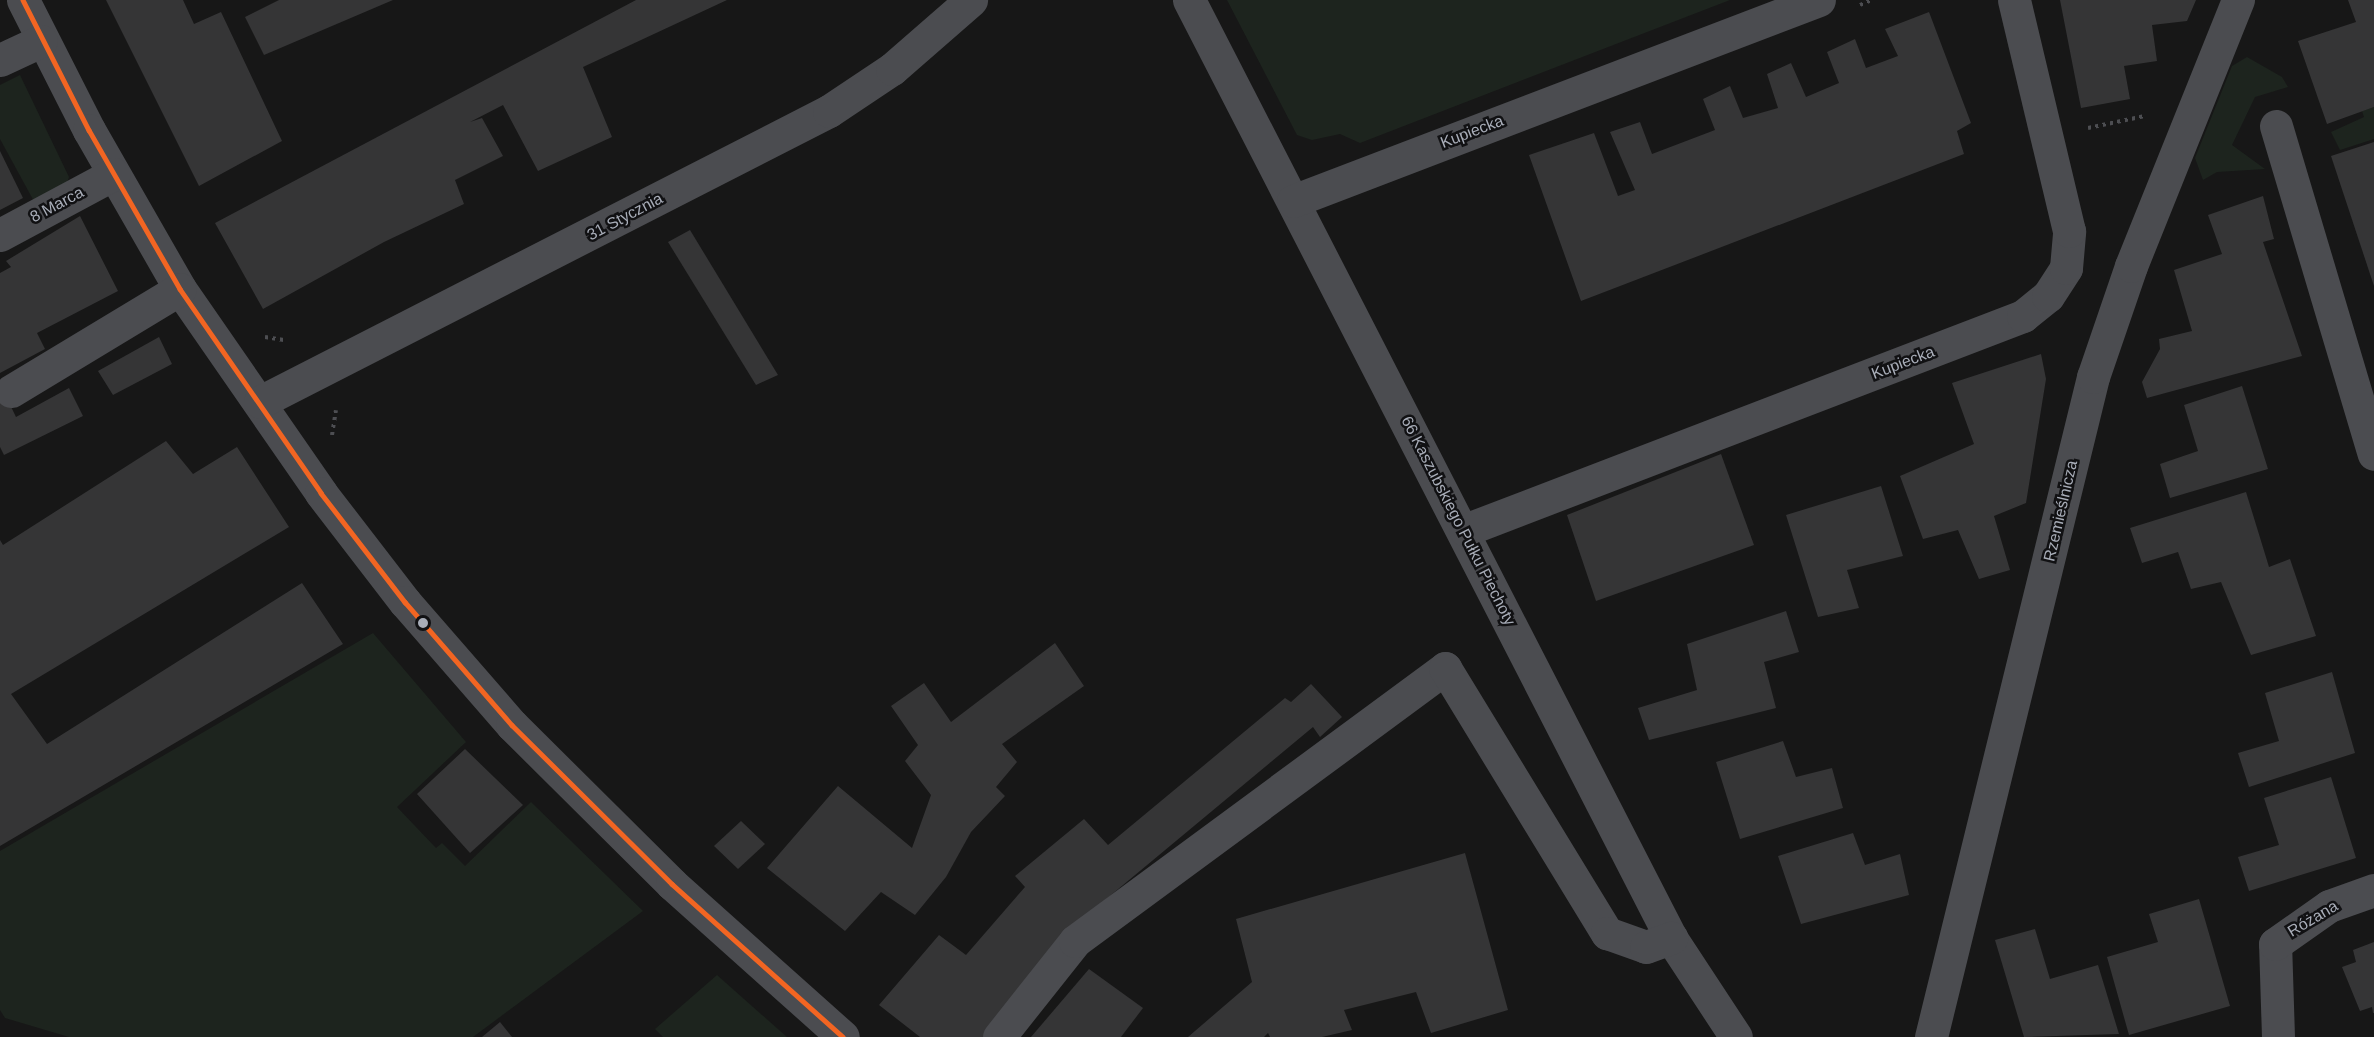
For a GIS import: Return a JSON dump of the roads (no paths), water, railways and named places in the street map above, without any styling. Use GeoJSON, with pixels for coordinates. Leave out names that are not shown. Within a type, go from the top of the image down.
{"type":"FeatureCollection","features":[{"type":"Feature","properties":{"kind":"street"},"geometry":{"type":"LineString","coordinates":[[23,0],[41,41],[180,289],[260,402],[321,494],[405,602],[512,725],[672,884],[843,1037]]}},
{"type":"Feature","properties":{"kind":"street","name":"31 Stycznia"},"geometry":{"type":"LineString","coordinates":[[260,402],[324,367],[579,241],[829,111],[892,69],[971,0]]}},
{"type":"Feature","properties":{"kind":"street","name":"66 Kaszubskiego Pułku Piechoty"},"geometry":{"type":"LineString","coordinates":[[1190,0],[1465,530],[1671,938],[1736,1037]]}},
{"type":"Feature","properties":{"kind":"street","name":"Kupiecka"},"geometry":{"type":"LineString","coordinates":[[1293,201],[1819,0]]}},
{"type":"Feature","properties":{"kind":"street","name":"Kupiecka"},"geometry":{"type":"LineString","coordinates":[[1465,530],[2023,316],[2048,296],[2066,268],[2069,231],[2014,0]]}},
{"type":"Feature","properties":{"kind":"street","name":"Rzemieślnicza"},"geometry":{"type":"LineString","coordinates":[[1930,1037],[2093,377],[2131,266],[2238,0]]}},
{"type":"Feature","properties":{"kind":"street"},"geometry":{"type":"LineString","coordinates":[[0,60],[41,41]]}},
{"type":"Feature","properties":{"kind":"street"},"geometry":{"type":"LineString","coordinates":[[2276,126],[2374,454]]}},
{"type":"Feature","properties":{"kind":"street","name":"8 Marca"},"geometry":{"type":"LineString","coordinates":[[0,234],[114,174]]}},
{"type":"Feature","properties":{"kind":"street"},"geometry":{"type":"LineString","coordinates":[[11,390],[180,289]]}},
{"type":"Feature","properties":{"kind":"street"},"geometry":{"type":"LineString","coordinates":[[999,1037],[1075,941],[1445,668],[1607,933],[1646,947],[1671,938]]}},
{"type":"Feature","properties":{"kind":"street","name":"Różana"},"geometry":{"type":"LineString","coordinates":[[2278,1037],[2274,944],[2329,906],[2374,890]]}}]}
